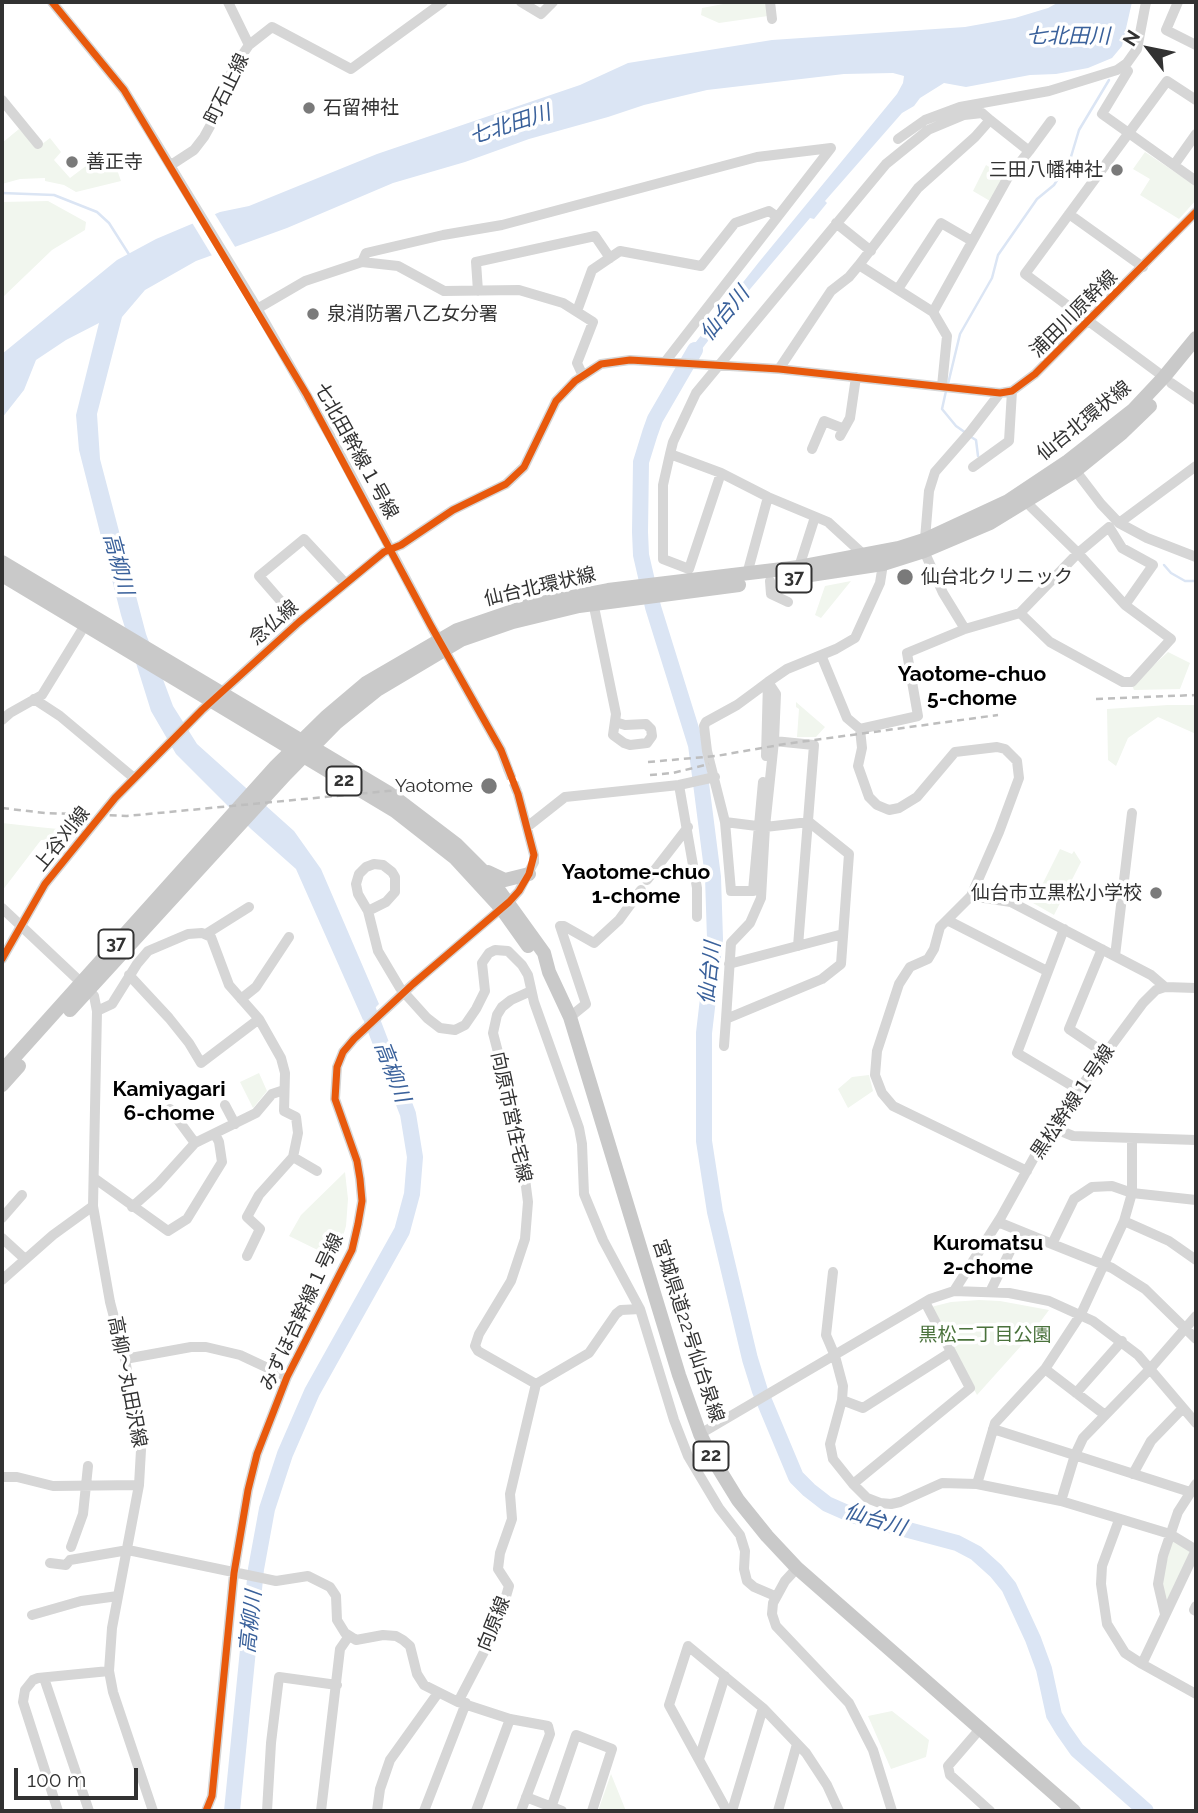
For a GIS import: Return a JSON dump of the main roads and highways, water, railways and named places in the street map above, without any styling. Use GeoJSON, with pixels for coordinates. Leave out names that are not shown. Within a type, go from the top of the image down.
{"type":"FeatureCollection","features":[{"type":"Feature","properties":{"kind":"main road","name":"仙台北環状線"},"geometry":{"type":"LineString","coordinates":[[1168,380],[1196,338]]}},
{"type":"Feature","properties":{"kind":"main road","name":"仙台北環状線"},"geometry":{"type":"LineString","coordinates":[[2,1071],[85,986],[302,748],[377,690],[442,645],[457,630],[530,605],[637,593],[924,546],[990,523],[1027,503],[1072,466],[1131,424],[1196,352]]}},
{"type":"Feature","properties":{"kind":"main road","name":"仙台北環状線"},"geometry":{"type":"LineString","coordinates":[[662,589],[770,581],[883,564],[924,546],[1072,466]]}},
{"type":"Feature","properties":{"kind":"main road","name":"22"},"geometry":{"type":"LineString","coordinates":[[2,562],[164,660],[215,697],[415,811],[481,868],[505,905]]}},
{"type":"Feature","properties":{"kind":"main road","name":"22"},"geometry":{"type":"LineString","coordinates":[[2,575],[169,676],[215,697]]}},
{"type":"Feature","properties":{"kind":"main road","name":"22"},"geometry":{"type":"LineString","coordinates":[[302,748],[431,838],[505,905]]}},
{"type":"Feature","properties":{"kind":"main road"},"geometry":{"type":"LineString","coordinates":[[481,868],[505,880],[528,874]]}},
{"type":"Feature","properties":{"kind":"main road","name":"宮城県道22号仙台泉線"},"geometry":{"type":"LineString","coordinates":[[505,905],[544,953],[549,972],[570,1017],[699,1434],[711,1457],[738,1500],[797,1568],[1069,1809]]}},
{"type":"Feature","properties":{"kind":"main road","name":"仙台北環状線"},"geometry":{"type":"LineString","coordinates":[[2,1085],[85,986]]}},
{"type":"Feature","properties":{"kind":"water","name":"七北田川"},"geometry":{"type":"Polygon","coordinates":[[[1059,2],[1132,2],[1122,46],[1112,58],[1088,68],[1056,74],[1030,75],[966,87],[944,83],[920,98],[914,106],[902,113],[825,201],[827,203],[814,219],[810,218],[695,358],[684,357],[897,94],[904,76],[893,73],[844,74],[707,90],[644,105],[529,139],[465,162],[393,183],[287,228],[196,261],[145,290],[122,317],[97,414],[100,459],[146,634],[173,706],[197,744],[294,831],[321,869],[379,1004],[363,1020],[296,869],[251,829],[176,754],[151,711],[121,615],[79,450],[76,415],[99,323],[36,360],[24,390],[2,418],[2,354],[117,260],[156,239],[220,212],[249,206],[377,154],[580,85],[628,63],[772,40],[965,27],[1015,18],[1059,2]]]}},
{"type":"Feature","properties":{"kind":"waterway"},"geometry":{"type":"LineString","coordinates":[[948,384],[960,334],[992,278],[998,255],[1037,199],[1054,185],[1070,160],[1079,130],[1109,80]]}},
{"type":"Feature","properties":{"kind":"waterway"},"geometry":{"type":"LineString","coordinates":[[2,193],[54,195],[97,212],[109,223],[130,256]]}},
{"type":"Feature","properties":{"kind":"waterway","name":"仙台川"},"geometry":{"type":"LineString","coordinates":[[695,350],[655,419],[641,462],[641,555],[653,607],[696,745],[713,877],[715,939],[704,1033],[704,1141],[715,1212],[750,1359],[760,1391],[796,1477],[809,1490],[827,1504],[852,1515],[957,1543],[976,1553],[996,1571],[1009,1587],[1033,1639],[1044,1669],[1054,1715],[1063,1730],[1077,1750],[1146,1811]]}},
{"type":"Feature","properties":{"kind":"waterway"},"geometry":{"type":"LineString","coordinates":[[946,391],[942,409],[956,426],[966,433]]}},
{"type":"Feature","properties":{"kind":"waterway"},"geometry":{"type":"LineString","coordinates":[[971,437],[976,440],[978,456]]}},
{"type":"Feature","properties":{"kind":"waterway"},"geometry":{"type":"LineString","coordinates":[[1164,565],[1171,573],[1185,581],[1196,581]]}},
{"type":"Feature","properties":{"kind":"waterway","name":"高柳川"},"geometry":{"type":"LineString","coordinates":[[232,1811],[256,1569],[267,1509],[285,1454],[312,1392],[402,1231],[412,1194],[415,1157],[408,1114],[362,994]]}},
{"type":"Feature","properties":{"kind":"tunnel"},"geometry":{"type":"LineString","coordinates":[[508,769],[518,794]]}},
{"type":"Feature","properties":{"kind":"railway"},"geometry":{"type":"LineString","coordinates":[[1096,699],[1196,695]]}},
{"type":"Feature","properties":{"kind":"railway"},"geometry":{"type":"LineString","coordinates":[[648,762],[716,756],[998,715]]}},
{"type":"Feature","properties":{"kind":"railway"},"geometry":{"type":"LineString","coordinates":[[650,775],[673,773],[709,764]]}},
{"type":"Feature","properties":{"kind":"railway"},"geometry":{"type":"LineString","coordinates":[[2,808],[45,813],[127,816],[440,786]]}},
{"type":"Feature","properties":{"kind":"place","name":"石留神社"},"geometry":{"type":"Point","coordinates":[309,108]}},
{"type":"Feature","properties":{"kind":"place","name":"善正寺"},"geometry":{"type":"Point","coordinates":[72,162]}},
{"type":"Feature","properties":{"kind":"place","name":"三田八幡神社"},"geometry":{"type":"Point","coordinates":[1117,170]}},
{"type":"Feature","properties":{"kind":"place","name":"泉消防署八乙女分署"},"geometry":{"type":"Point","coordinates":[313,314]}},
{"type":"Feature","properties":{"kind":"place","name":"仙台北クリニック"},"geometry":{"type":"Point","coordinates":[905,577]}},
{"type":"Feature","properties":{"kind":"place","name":"Yaotome"},"geometry":{"type":"Point","coordinates":[489,786]}},
{"type":"Feature","properties":{"kind":"place","name":"仙台市立黒松小学校"},"geometry":{"type":"Point","coordinates":[1156,893]}},
{"type":"Feature","properties":{"kind":"district","name":"Yaotome-chuo 5-chome"},"geometry":{"type":"Point","coordinates":[972,687]}},
{"type":"Feature","properties":{"kind":"district","name":"Yaotome-chuo 1-chome"},"geometry":{"type":"Point","coordinates":[636,885]}},
{"type":"Feature","properties":{"kind":"district","name":"Kamiyagari 6-chome"},"geometry":{"type":"Point","coordinates":[169,1102]}},
{"type":"Feature","properties":{"kind":"district","name":"Kuromatsu 2-chome"},"geometry":{"type":"Point","coordinates":[988,1256]}},
{"type":"Feature","properties":{"kind":"park label","name":"黒松二丁目公園"},"geometry":{"type":"Point","coordinates":[985,1335]}}]}
